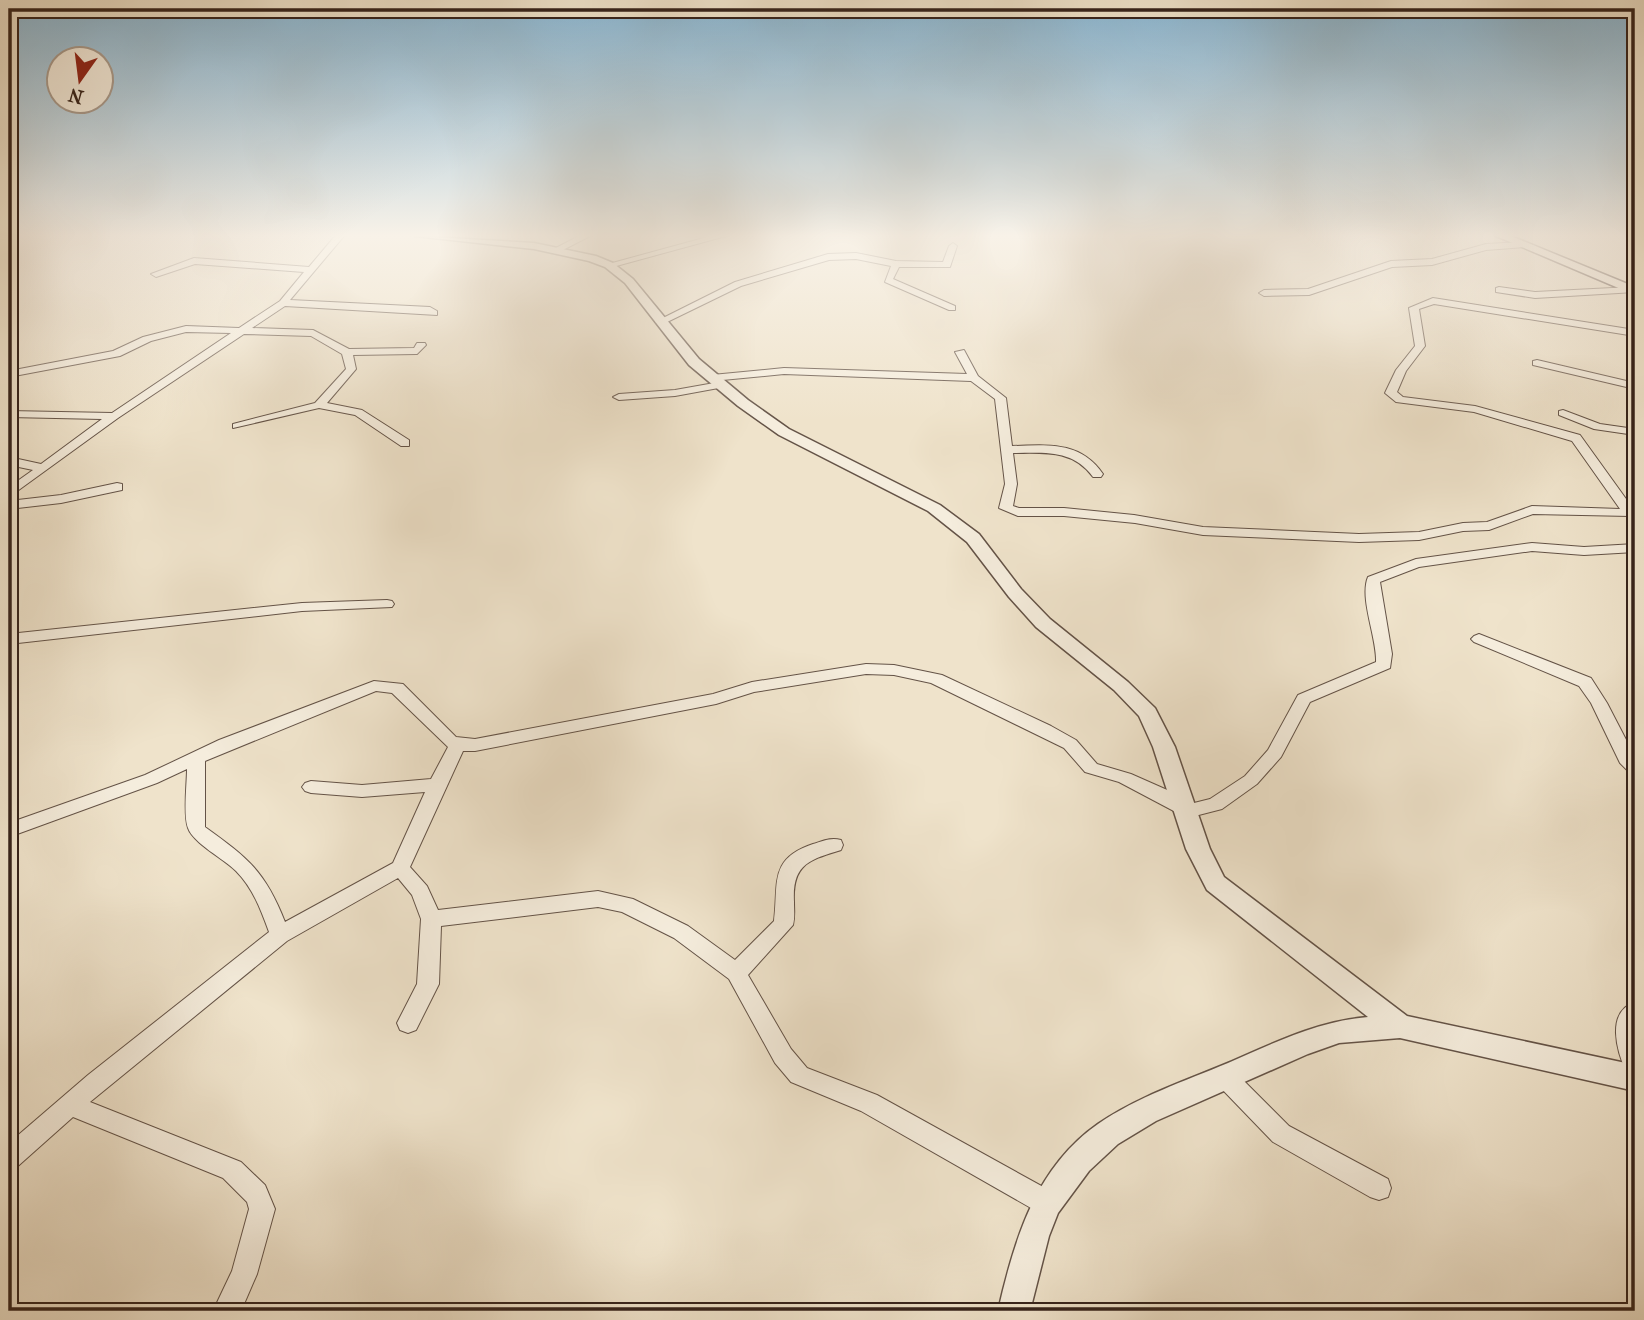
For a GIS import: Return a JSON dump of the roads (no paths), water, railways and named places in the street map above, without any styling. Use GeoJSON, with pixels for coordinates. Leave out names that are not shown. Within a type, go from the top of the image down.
{"type":"FeatureCollection","features":[{"type":"Feature","properties":{"kind":"street"},"geometry":{"type":"LineString","coordinates":[[9,493],[114,416],[288,298]]}},
{"type":"Feature","properties":{"kind":"street"},"geometry":{"type":"LineString","coordinates":[[642,298],[694,362],[716,382],[784,432],[900,488],[934,508],[973,538],[1015,593],[1044,623],[1121,686],[1148,713],[1164,747],[1198,849],[1215,883],[1400,1026]]}},
{"type":"Feature","properties":{"kind":"street"},"geometry":{"type":"LineString","coordinates":[[660,322],[710,298]]}},
{"type":"Feature","properties":{"kind":"street"},"geometry":{"type":"LineString","coordinates":[[928,298],[952,308]]}},
{"type":"Feature","properties":{"kind":"street"},"geometry":{"type":"LineString","coordinates":[[283,303],[394,307],[430,310],[434,313]]}},
{"type":"Feature","properties":{"kind":"street"},"geometry":{"type":"LineString","coordinates":[[1134,519],[1203,531],[1359,538],[1419,536],[1463,527],[1489,526],[1532,510],[1616,514],[1631,511],[1576,438],[1475,409],[1400,400],[1391,393],[1401,370],[1420,346],[1413,315],[1414,308],[1422,304],[1457,303],[1635,333]]}},
{"type":"Feature","properties":{"kind":"street"},"geometry":{"type":"LineString","coordinates":[[9,374],[116,354],[147,339],[175,330],[313,332],[347,352],[418,351],[421,345]]}},
{"type":"Feature","properties":{"kind":"street"},"geometry":{"type":"LineString","coordinates":[[319,405],[351,369],[347,352]]}},
{"type":"Feature","properties":{"kind":"street"},"geometry":{"type":"LineString","coordinates":[[960,352],[974,378],[1000,398],[1011,484],[1005,504],[1012,511],[1064,512],[1156,522]]}},
{"type":"Feature","properties":{"kind":"street"},"geometry":{"type":"LineString","coordinates":[[1537,363],[1635,386]]}},
{"type":"Feature","properties":{"kind":"street"},"geometry":{"type":"LineString","coordinates":[[619,397],[675,393],[716,382],[802,371],[974,378]]}},
{"type":"Feature","properties":{"kind":"street"},"geometry":{"type":"LineString","coordinates":[[237,426],[319,405],[358,412],[405,443]]}},
{"type":"Feature","properties":{"kind":"street"},"geometry":{"type":"LineString","coordinates":[[9,414],[114,416]]}},
{"type":"Feature","properties":{"kind":"street"},"geometry":{"type":"LineString","coordinates":[[1563,414],[1598,427],[1635,432]]}},
{"type":"Feature","properties":{"kind":"street"},"geometry":{"type":"LineString","coordinates":[[1006,450],[1074,453],[1088,460],[1097,474]]}},
{"type":"Feature","properties":{"kind":"street"},"geometry":{"type":"LineString","coordinates":[[9,461],[42,468]]}},
{"type":"Feature","properties":{"kind":"street"},"geometry":{"type":"LineString","coordinates":[[9,505],[61,499],[117,487]]}},
{"type":"Feature","properties":{"kind":"street"},"geometry":{"type":"LineString","coordinates":[[9,830],[151,779],[196,757],[356,690],[386,685],[397,688],[442,735],[458,745],[502,743],[716,699],[752,687],[866,669],[894,670],[936,679],[1070,744],[1091,768],[1125,778],[1168,798],[1187,811],[1216,804],[1251,780],[1275,753],[1304,699],[1384,665],[1382,632],[1371,589],[1373,580],[1416,564],[1532,547],[1584,551],[1635,548]]}},
{"type":"Feature","properties":{"kind":"street"},"geometry":{"type":"LineString","coordinates":[[9,639],[302,607],[387,604]]}},
{"type":"Feature","properties":{"kind":"street"},"geometry":{"type":"LineString","coordinates":[[1479,639],[1584,682],[1597,695],[1615,738],[1635,768]]}},
{"type":"Feature","properties":{"kind":"street"},"geometry":{"type":"LineString","coordinates":[[9,1158],[280,935],[400,868],[412,850],[436,785],[458,745]]}},
{"type":"Feature","properties":{"kind":"street"},"geometry":{"type":"LineString","coordinates":[[196,757],[199,832],[232,853],[247,868],[265,892],[280,935]]}},
{"type":"Feature","properties":{"kind":"street"},"geometry":{"type":"LineString","coordinates":[[311,787],[362,791],[436,785]]}},
{"type":"Feature","properties":{"kind":"street"},"geometry":{"type":"LineString","coordinates":[[736,973],[783,925],[785,876],[788,868],[810,851],[834,845]]}},
{"type":"Feature","properties":{"kind":"street"},"geometry":{"type":"LineString","coordinates":[[400,868],[420,891],[431,919],[428,984],[408,1023]]}},
{"type":"Feature","properties":{"kind":"street"},"geometry":{"type":"LineString","coordinates":[[431,919],[598,899],[626,905],[681,932],[736,973],[783,1056],[799,1076],[869,1103],[1047,1203]]}},
{"type":"Feature","properties":{"kind":"street"},"geometry":{"type":"LineString","coordinates":[[1635,1011],[1628,1017],[1625,1031],[1635,1067]]}},
{"type":"Feature","properties":{"kind":"street"},"geometry":{"type":"LineString","coordinates":[[1014,1311],[1032,1236],[1047,1203],[1078,1161],[1108,1133],[1146,1112],[1299,1045],[1339,1031],[1400,1026],[1635,1078]]}},
{"type":"Feature","properties":{"kind":"street"},"geometry":{"type":"LineString","coordinates":[[1225,1077],[1281,1134],[1379,1188]]}},
{"type":"Feature","properties":{"kind":"street"},"geometry":{"type":"LineString","coordinates":[[71,1105],[232,1170],[256,1194],[262,1209],[244,1274],[227,1311]]}}]}
